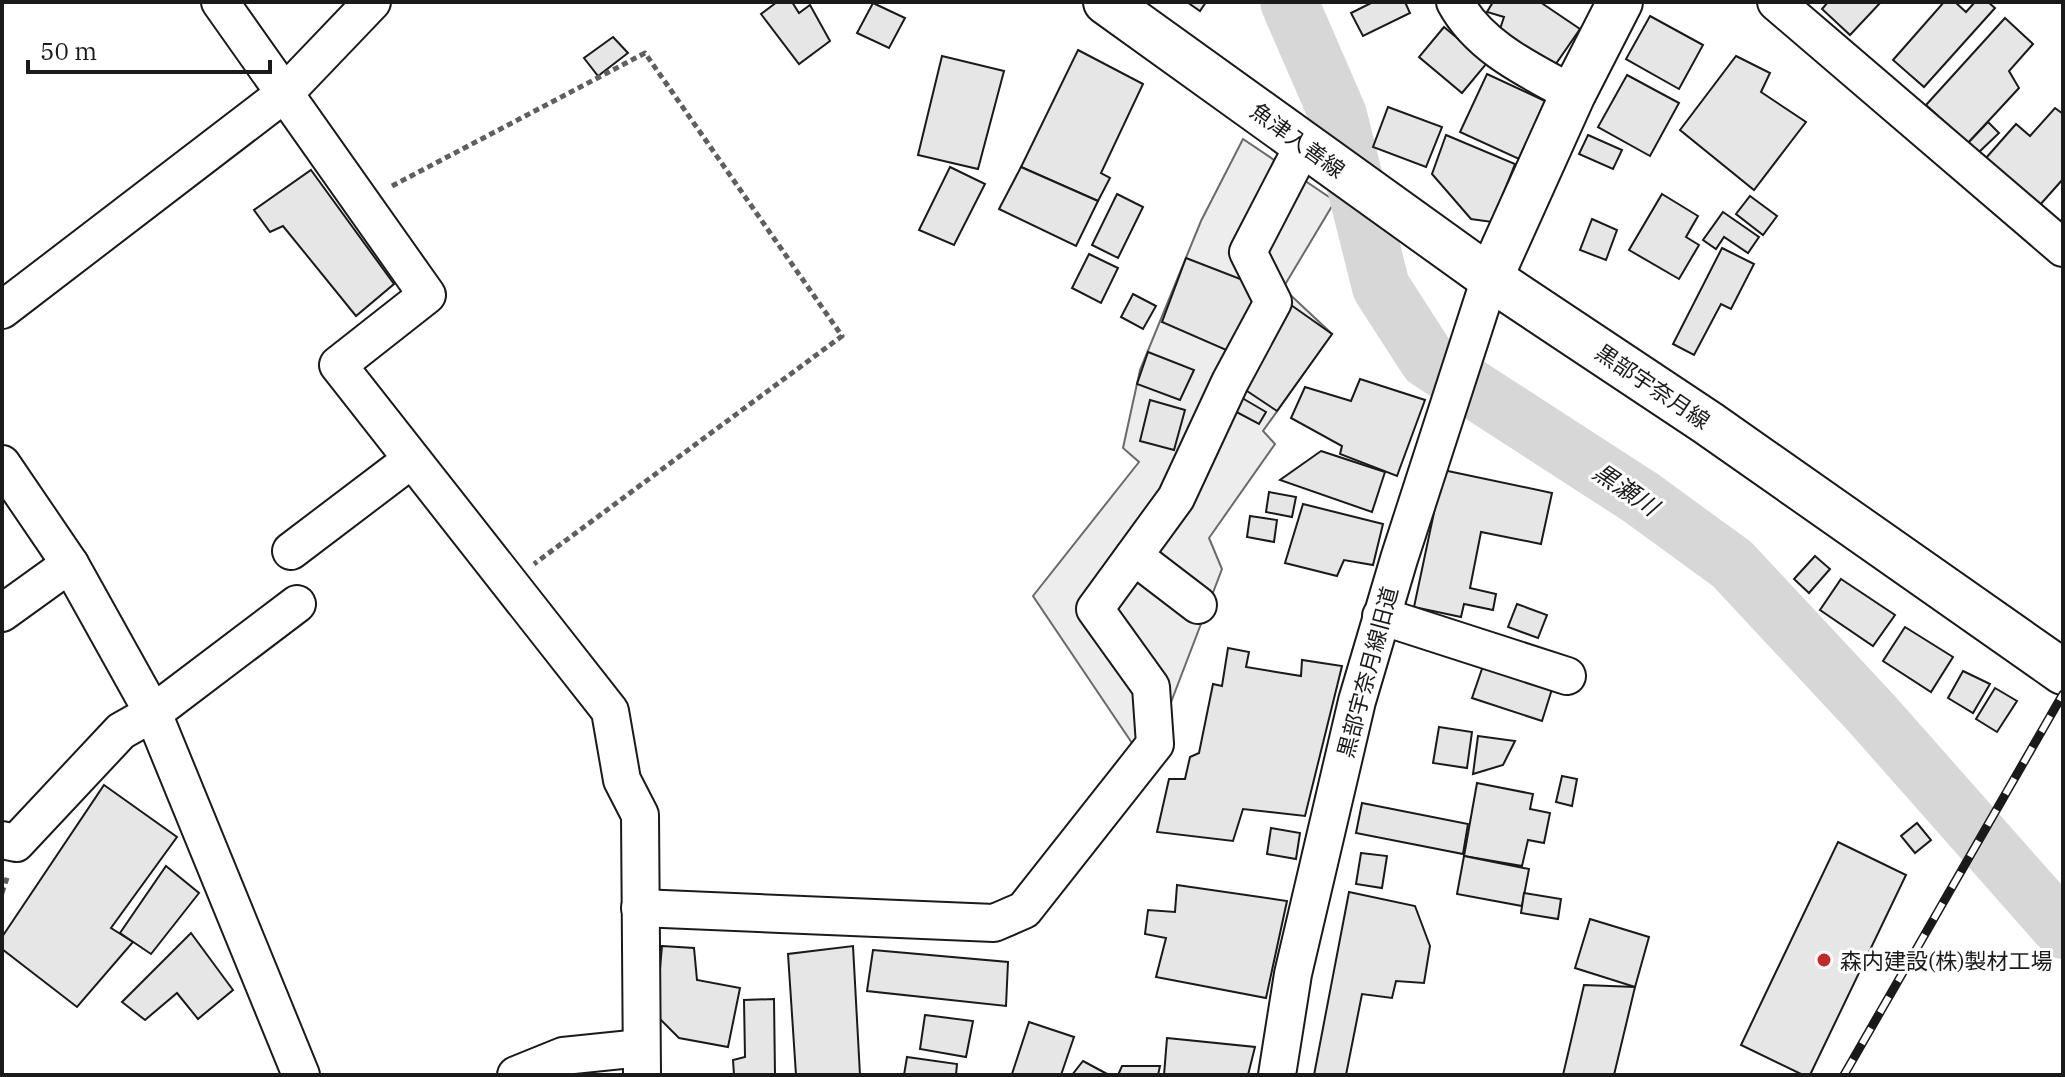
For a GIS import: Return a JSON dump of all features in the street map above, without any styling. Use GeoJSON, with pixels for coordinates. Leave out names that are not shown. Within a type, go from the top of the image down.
{"type":"FeatureCollection","features":[{"type":"Feature","properties":{"kind":"main road","name":"魚津入善線"},"geometry":{"type":"LineString","coordinates":[[1106,2],[1490,278]]}},
{"type":"Feature","properties":{"kind":"main road"},"geometry":{"type":"LineString","coordinates":[[1490,278],[1573,94],[1620,2]]}},
{"type":"Feature","properties":{"kind":"main road","name":"黒部宇奈月線"},"geometry":{"type":"LineString","coordinates":[[1490,278],[1708,423],[2063,672]]}},
{"type":"Feature","properties":{"kind":"street"},"geometry":{"type":"LineString","coordinates":[[220,2],[427,295],[338,365],[610,711],[622,780],[640,815],[642,1062],[563,1056],[516,1075]]}},
{"type":"Feature","properties":{"kind":"street"},"geometry":{"type":"LineString","coordinates":[[2,310],[284,94],[372,2]]}},
{"type":"Feature","properties":{"kind":"street"},"geometry":{"type":"LineString","coordinates":[[1455,2],[1466,22],[1508,58],[1573,94]]}},
{"type":"Feature","properties":{"kind":"street"},"geometry":{"type":"LineString","coordinates":[[1776,2],[2063,248]]}},
{"type":"Feature","properties":{"kind":"street"},"geometry":{"type":"LineString","coordinates":[[640,908],[994,923],[1024,910],[1155,744],[1151,687],[1095,609],[1176,498],[1230,382],[1273,302],[1248,252],[1312,150]]}},
{"type":"Feature","properties":{"kind":"street","name":"黒部宇奈月線旧道"},"geometry":{"type":"LineString","coordinates":[[1277,1075],[1293,974],[1357,701],[1381,616],[1490,278]]}},
{"type":"Feature","properties":{"kind":"street"},"geometry":{"type":"LineString","coordinates":[[291,551],[411,460]]}},
{"type":"Feature","properties":{"kind":"street"},"geometry":{"type":"LineString","coordinates":[[2,464],[70,564],[153,713],[301,1075]]}},
{"type":"Feature","properties":{"kind":"street"},"geometry":{"type":"LineString","coordinates":[[1134,556],[1198,605]]}},
{"type":"Feature","properties":{"kind":"street"},"geometry":{"type":"LineString","coordinates":[[2,613],[70,564]]}},
{"type":"Feature","properties":{"kind":"street"},"geometry":{"type":"LineString","coordinates":[[2,840],[16,843],[121,731],[153,713],[297,604]]}},
{"type":"Feature","properties":{"kind":"street"},"geometry":{"type":"LineString","coordinates":[[1381,616],[1567,676]]}},
{"type":"Feature","properties":{"kind":"path"},"geometry":{"type":"LineString","coordinates":[[361,202],[645,53],[842,336],[507,583]]}},
{"type":"Feature","properties":{"kind":"shaded area"},"geometry":{"type":"Polygon","coordinates":[[[1243,139],[1335,201],[1283,288],[1332,334],[1263,431],[1275,444],[1209,538],[1222,569],[1155,744],[1132,743],[1033,596],[1139,462],[1123,448],[1140,370],[1201,221],[1243,139]]]}},
{"type":"Feature","properties":{"kind":"building"},"geometry":{"type":"Polygon","coordinates":[[[777,2],[792,2],[799,13],[810,5],[830,41],[799,64],[761,14],[777,2]]]}},
{"type":"Feature","properties":{"kind":"building"},"geometry":{"type":"Polygon","coordinates":[[[1187,2],[1206,2],[1200,11],[1187,2]]]}},
{"type":"Feature","properties":{"kind":"building"},"geometry":{"type":"Polygon","coordinates":[[[1373,2],[1405,2],[1410,13],[1363,36],[1351,13],[1373,2]]]}},
{"type":"Feature","properties":{"kind":"building"},"geometry":{"type":"Polygon","coordinates":[[[1493,2],[1540,2],[1580,29],[1553,68],[1499,32],[1504,17],[1487,12],[1493,2]]]}},
{"type":"Feature","properties":{"kind":"building"},"geometry":{"type":"Polygon","coordinates":[[[1828,2],[1881,2],[1850,35],[1822,9],[1828,2]]]}},
{"type":"Feature","properties":{"kind":"building"},"geometry":{"type":"Polygon","coordinates":[[[1944,2],[1955,2],[1966,12],[1975,2],[1988,2],[1995,8],[1924,87],[1893,60],[1944,2]]]}},
{"type":"Feature","properties":{"kind":"building"},"geometry":{"type":"Polygon","coordinates":[[[873,3],[905,18],[889,48],[857,33],[873,3]]]}},
{"type":"Feature","properties":{"kind":"building"},"geometry":{"type":"Polygon","coordinates":[[[1650,16],[1703,45],[1679,89],[1626,59],[1650,16]]]}},
{"type":"Feature","properties":{"kind":"building"},"geometry":{"type":"Polygon","coordinates":[[[2005,18],[2033,44],[2009,71],[2019,88],[1968,143],[1926,105],[2005,18]]]}},
{"type":"Feature","properties":{"kind":"building"},"geometry":{"type":"Polygon","coordinates":[[[1444,27],[1487,63],[1462,93],[1419,57],[1444,27]]]}},
{"type":"Feature","properties":{"kind":"building"},"geometry":{"type":"Polygon","coordinates":[[[613,37],[628,53],[598,76],[584,58],[613,37]]]}},
{"type":"Feature","properties":{"kind":"building"},"geometry":{"type":"Polygon","coordinates":[[[1078,50],[1143,84],[1101,173],[1110,178],[1098,201],[1021,167],[1078,50]]]}},
{"type":"Feature","properties":{"kind":"building"},"geometry":{"type":"Polygon","coordinates":[[[942,56],[1004,71],[978,169],[918,155],[942,56]]]}},
{"type":"Feature","properties":{"kind":"building"},"geometry":{"type":"Polygon","coordinates":[[[1736,56],[1770,73],[1761,92],[1806,122],[1754,190],[1680,130],[1736,56]]]}},
{"type":"Feature","properties":{"kind":"building"},"geometry":{"type":"Polygon","coordinates":[[[1487,74],[1545,101],[1519,159],[1460,132],[1487,74]]]}},
{"type":"Feature","properties":{"kind":"building"},"geometry":{"type":"Polygon","coordinates":[[[1627,75],[1679,103],[1650,156],[1598,127],[1627,75]]]}},
{"type":"Feature","properties":{"kind":"building"},"geometry":{"type":"Polygon","coordinates":[[[1388,107],[1442,127],[1426,167],[1373,147],[1388,107]]]}},
{"type":"Feature","properties":{"kind":"building"},"geometry":{"type":"Polygon","coordinates":[[[2055,108],[2063,114],[2063,179],[2039,206],[1986,158],[2016,124],[2030,136],[2055,108]]]}},
{"type":"Feature","properties":{"kind":"building"},"geometry":{"type":"Polygon","coordinates":[[[1988,122],[1999,133],[1978,153],[1968,143],[1988,122]]]}},
{"type":"Feature","properties":{"kind":"building"},"geometry":{"type":"Polygon","coordinates":[[[1446,135],[1515,164],[1492,222],[1471,219],[1432,174],[1446,135]]]}},
{"type":"Feature","properties":{"kind":"building"},"geometry":{"type":"Polygon","coordinates":[[[1588,135],[1622,150],[1613,169],[1579,154],[1588,135]]]}},
{"type":"Feature","properties":{"kind":"building"},"geometry":{"type":"Polygon","coordinates":[[[950,167],[985,184],[954,245],[919,230],[950,167]]]}},
{"type":"Feature","properties":{"kind":"building"},"geometry":{"type":"Polygon","coordinates":[[[1021,167],[1098,201],[1076,246],[999,209],[1021,167]]]}},
{"type":"Feature","properties":{"kind":"building"},"geometry":{"type":"Polygon","coordinates":[[[311,170],[394,284],[356,316],[283,226],[270,232],[254,210],[311,170]]]}},
{"type":"Feature","properties":{"kind":"building"},"geometry":{"type":"Polygon","coordinates":[[[1117,194],[1143,207],[1118,258],[1092,245],[1117,194]]]}},
{"type":"Feature","properties":{"kind":"building"},"geometry":{"type":"Polygon","coordinates":[[[1662,194],[1698,216],[1686,237],[1699,245],[1679,279],[1629,250],[1662,194]]]}},
{"type":"Feature","properties":{"kind":"building"},"geometry":{"type":"Polygon","coordinates":[[[1750,196],[1777,216],[1763,235],[1736,214],[1750,196]]]}},
{"type":"Feature","properties":{"kind":"building"},"geometry":{"type":"Polygon","coordinates":[[[1723,212],[1759,237],[1748,253],[1724,237],[1716,249],[1703,240],[1723,212]]]}},
{"type":"Feature","properties":{"kind":"building"},"geometry":{"type":"Polygon","coordinates":[[[1592,219],[1617,230],[1606,260],[1580,250],[1592,219]]]}},
{"type":"Feature","properties":{"kind":"building"},"geometry":{"type":"Polygon","coordinates":[[[1722,248],[1754,264],[1731,309],[1721,304],[1694,355],[1673,344],[1722,248]]]}},
{"type":"Feature","properties":{"kind":"building"},"geometry":{"type":"Polygon","coordinates":[[[1089,254],[1118,268],[1101,303],[1072,288],[1089,254]]]}},
{"type":"Feature","properties":{"kind":"building"},"geometry":{"type":"Polygon","coordinates":[[[1186,258],[1261,287],[1233,353],[1162,322],[1186,258]]]}},
{"type":"Feature","properties":{"kind":"building"},"geometry":{"type":"Polygon","coordinates":[[[1133,294],[1156,306],[1143,329],[1121,317],[1133,294]]]}},
{"type":"Feature","properties":{"kind":"building"},"geometry":{"type":"Polygon","coordinates":[[[1291,305],[1332,334],[1277,411],[1241,387],[1291,305]]]}},
{"type":"Feature","properties":{"kind":"building"},"geometry":{"type":"Polygon","coordinates":[[[1148,352],[1194,370],[1180,400],[1137,384],[1148,352]]]}},
{"type":"Feature","properties":{"kind":"building"},"geometry":{"type":"Polygon","coordinates":[[[1360,379],[1425,400],[1397,476],[1340,454],[1342,446],[1291,418],[1305,387],[1351,401],[1360,379]]]}},
{"type":"Feature","properties":{"kind":"building"},"geometry":{"type":"Polygon","coordinates":[[[1237,395],[1266,412],[1259,424],[1229,408],[1237,395]]]}},
{"type":"Feature","properties":{"kind":"building"},"geometry":{"type":"Polygon","coordinates":[[[1150,400],[1185,410],[1174,450],[1140,441],[1150,400]]]}},
{"type":"Feature","properties":{"kind":"building"},"geometry":{"type":"Polygon","coordinates":[[[1321,451],[1385,472],[1372,512],[1280,480],[1321,451]]]}},
{"type":"Feature","properties":{"kind":"building"},"geometry":{"type":"Polygon","coordinates":[[[1443,470],[1552,493],[1541,544],[1481,532],[1470,588],[1496,594],[1493,610],[1464,604],[1461,617],[1414,607],[1443,470]]]}},
{"type":"Feature","properties":{"kind":"building"},"geometry":{"type":"Polygon","coordinates":[[[1269,492],[1296,497],[1292,517],[1266,512],[1269,492]]]}},
{"type":"Feature","properties":{"kind":"building"},"geometry":{"type":"Polygon","coordinates":[[[1303,504],[1383,524],[1373,565],[1344,560],[1337,576],[1285,563],[1303,504]]]}},
{"type":"Feature","properties":{"kind":"building"},"geometry":{"type":"Polygon","coordinates":[[[1250,516],[1277,520],[1274,542],[1247,537],[1250,516]]]}},
{"type":"Feature","properties":{"kind":"building"},"geometry":{"type":"Polygon","coordinates":[[[1815,556],[1830,569],[1809,593],[1794,579],[1815,556]]]}},
{"type":"Feature","properties":{"kind":"building"},"geometry":{"type":"Polygon","coordinates":[[[1841,579],[1895,615],[1873,646],[1820,610],[1841,579]]]}},
{"type":"Feature","properties":{"kind":"building"},"geometry":{"type":"Polygon","coordinates":[[[1517,604],[1547,615],[1538,638],[1508,627],[1517,604]]]}},
{"type":"Feature","properties":{"kind":"building"},"geometry":{"type":"Polygon","coordinates":[[[1905,627],[1953,657],[1931,692],[1883,661],[1905,627]]]}},
{"type":"Feature","properties":{"kind":"building"},"geometry":{"type":"Polygon","coordinates":[[[1228,648],[1249,652],[1246,667],[1301,676],[1302,660],[1342,666],[1305,816],[1243,809],[1233,841],[1157,832],[1169,779],[1185,779],[1190,757],[1199,753],[1213,684],[1222,686],[1228,648]]]}},
{"type":"Feature","properties":{"kind":"building"},"geometry":{"type":"Polygon","coordinates":[[[1484,663],[1553,686],[1542,721],[1472,698],[1484,663]]]}},
{"type":"Feature","properties":{"kind":"building"},"geometry":{"type":"Polygon","coordinates":[[[1963,671],[1990,684],[1973,713],[1948,698],[1963,671]]]}},
{"type":"Feature","properties":{"kind":"building"},"geometry":{"type":"Polygon","coordinates":[[[1995,688],[2017,701],[1997,732],[1976,719],[1995,688]]]}},
{"type":"Feature","properties":{"kind":"building"},"geometry":{"type":"Polygon","coordinates":[[[1439,727],[1472,732],[1467,768],[1433,763],[1439,727]]]}},
{"type":"Feature","properties":{"kind":"building"},"geometry":{"type":"Polygon","coordinates":[[[1478,736],[1515,741],[1503,765],[1473,774],[1478,736]]]}},
{"type":"Feature","properties":{"kind":"building"},"geometry":{"type":"Polygon","coordinates":[[[1562,776],[1577,779],[1572,806],[1556,802],[1562,776]]]}},
{"type":"Feature","properties":{"kind":"building"},"geometry":{"type":"Polygon","coordinates":[[[1477,783],[1533,794],[1530,809],[1550,813],[1544,843],[1528,840],[1522,866],[1464,856],[1477,783]]]}},
{"type":"Feature","properties":{"kind":"building"},"geometry":{"type":"Polygon","coordinates":[[[104,785],[177,837],[111,928],[133,942],[77,1007],[2,949],[2,937],[104,785]]]}},
{"type":"Feature","properties":{"kind":"building"},"geometry":{"type":"Polygon","coordinates":[[[1362,803],[1468,824],[1463,854],[1356,833],[1362,803]]]}},
{"type":"Feature","properties":{"kind":"building"},"geometry":{"type":"Polygon","coordinates":[[[1917,823],[1931,840],[1915,853],[1901,836],[1917,823]]]}},
{"type":"Feature","properties":{"kind":"building"},"geometry":{"type":"Polygon","coordinates":[[[1271,828],[1300,833],[1296,859],[1267,854],[1271,828]]]}},
{"type":"Feature","properties":{"kind":"building","name":"森内建設(株)製材工場"},"geometry":{"type":"Polygon","coordinates":[[[1838,842],[1906,875],[1810,1075],[1803,1075],[1741,1045],[1838,842]]]}},
{"type":"Feature","properties":{"kind":"building"},"geometry":{"type":"Polygon","coordinates":[[[1361,853],[1387,856],[1382,888],[1356,884],[1361,853]]]}},
{"type":"Feature","properties":{"kind":"building"},"geometry":{"type":"Polygon","coordinates":[[[1464,856],[1529,869],[1522,906],[1457,894],[1464,856]]]}},
{"type":"Feature","properties":{"kind":"building"},"geometry":{"type":"Polygon","coordinates":[[[166,866],[199,893],[151,954],[120,933],[166,866]]]}},
{"type":"Feature","properties":{"kind":"building"},"geometry":{"type":"Polygon","coordinates":[[[1177,885],[1287,901],[1266,998],[1156,977],[1166,938],[1145,934],[1148,910],[1175,912],[1177,885]]]}},
{"type":"Feature","properties":{"kind":"building"},"geometry":{"type":"Polygon","coordinates":[[[1349,892],[1415,906],[1430,946],[1424,983],[1396,981],[1392,998],[1362,994],[1346,1075],[1314,1075],[1349,892]]]}},
{"type":"Feature","properties":{"kind":"building"},"geometry":{"type":"Polygon","coordinates":[[[1524,893],[1561,899],[1558,919],[1521,913],[1524,893]]]}},
{"type":"Feature","properties":{"kind":"building"},"geometry":{"type":"Polygon","coordinates":[[[1590,919],[1649,937],[1635,987],[1575,968],[1590,919]]]}},
{"type":"Feature","properties":{"kind":"building"},"geometry":{"type":"Polygon","coordinates":[[[191,933],[233,990],[198,1019],[177,993],[145,1020],[122,1002],[191,933]]]}},
{"type":"Feature","properties":{"kind":"building"},"geometry":{"type":"Polygon","coordinates":[[[662,946],[694,948],[697,980],[740,988],[728,1047],[679,1038],[656,1015],[662,946]]]}},
{"type":"Feature","properties":{"kind":"building"},"geometry":{"type":"Polygon","coordinates":[[[853,946],[860,1075],[796,1075],[788,954],[853,946]]]}},
{"type":"Feature","properties":{"kind":"building"},"geometry":{"type":"Polygon","coordinates":[[[873,950],[1008,962],[1006,1006],[867,991],[873,950]]]}},
{"type":"Feature","properties":{"kind":"building"},"geometry":{"type":"Polygon","coordinates":[[[1584,985],[1635,987],[1614,1075],[1563,1075],[1584,985]]]}},
{"type":"Feature","properties":{"kind":"building"},"geometry":{"type":"Polygon","coordinates":[[[774,999],[775,1075],[734,1075],[733,1060],[745,1057],[744,1000],[774,999]]]}},
{"type":"Feature","properties":{"kind":"building"},"geometry":{"type":"Polygon","coordinates":[[[925,1015],[973,1021],[966,1057],[920,1049],[925,1015]]]}},
{"type":"Feature","properties":{"kind":"building"},"geometry":{"type":"Polygon","coordinates":[[[1029,1022],[1074,1037],[1061,1075],[1012,1074],[1029,1022]]]}},
{"type":"Feature","properties":{"kind":"building"},"geometry":{"type":"Polygon","coordinates":[[[1167,1038],[1255,1047],[1248,1075],[1164,1075],[1167,1038]]]}},
{"type":"Feature","properties":{"kind":"building"},"geometry":{"type":"Polygon","coordinates":[[[907,1057],[957,1064],[956,1075],[904,1075],[907,1057]]]}},
{"type":"Feature","properties":{"kind":"building"},"geometry":{"type":"Polygon","coordinates":[[[1083,1061],[1109,1075],[1072,1075],[1083,1061]]]}},
{"type":"Feature","properties":{"kind":"building"},"geometry":{"type":"Polygon","coordinates":[[[1122,1066],[1160,1066],[1158,1075],[1118,1075],[1122,1066]]]}},
{"type":"Feature","properties":{"kind":"waterway","name":"黒瀬川"},"geometry":{"type":"LineString","coordinates":[[1289,2],[1338,115],[1381,287],[1428,360],[1640,497],[1732,564],[1872,714],[2063,930]]}},
{"type":"Feature","properties":{"kind":"railway"},"geometry":{"type":"LineString","coordinates":[[1844,1075],[2063,694]]}},
{"type":"Feature","properties":{"kind":"place","name":"森内建設(株)製材工場"},"geometry":{"type":"Point","coordinates":[1824,960]}}]}
